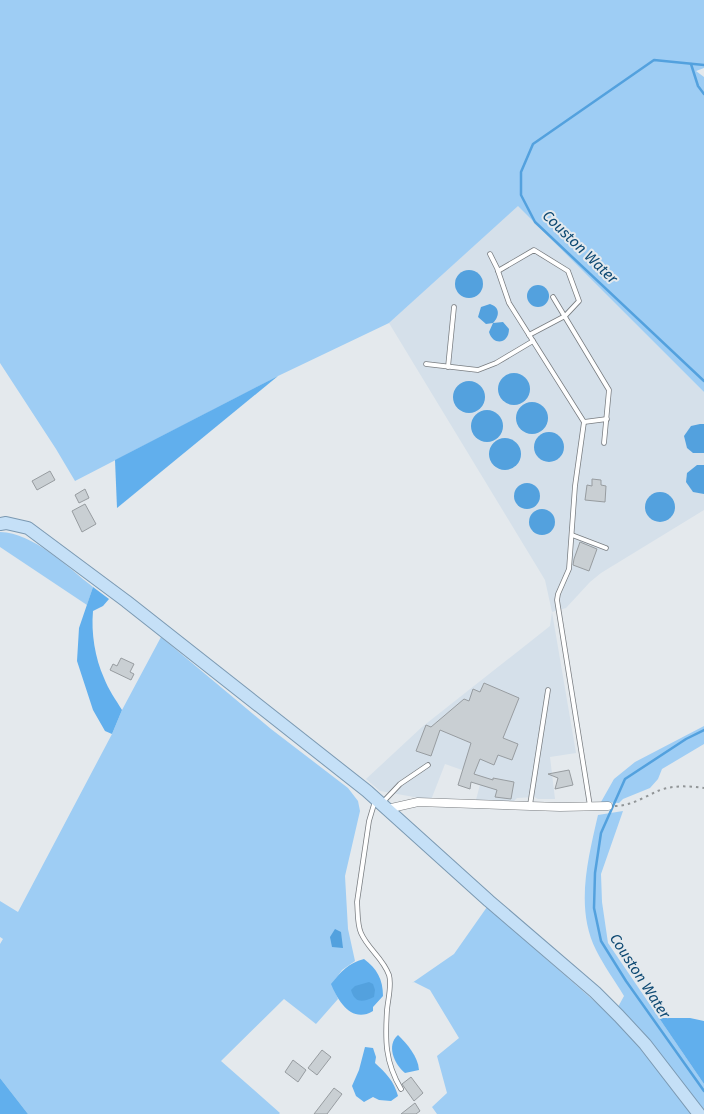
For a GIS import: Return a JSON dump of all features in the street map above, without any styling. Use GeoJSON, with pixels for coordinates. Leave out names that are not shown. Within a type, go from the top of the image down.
{"type":"FeatureCollection","features":[{"type":"Feature","properties":{"kind":"main road"},"geometry":{"type":"LineString","coordinates":[[0,524],[6,523],[28,528],[126,601],[381,804],[613,1010],[645,1044],[699,1114]]}},
{"type":"Feature","properties":{"kind":"street"},"geometry":{"type":"LineString","coordinates":[[381,804],[418,802],[560,807],[608,806]]}},
{"type":"Feature","properties":{"kind":"lane"},"geometry":{"type":"LineString","coordinates":[[498,271],[534,250],[568,271],[579,301],[565,316],[529,335]]}},
{"type":"Feature","properties":{"kind":"lane"},"geometry":{"type":"LineString","coordinates":[[490,254],[509,303],[584,422],[575,486],[569,569],[557,600],[590,806]]}},
{"type":"Feature","properties":{"kind":"lane"},"geometry":{"type":"LineString","coordinates":[[553,297],[609,390],[604,443]]}},
{"type":"Feature","properties":{"kind":"lane"},"geometry":{"type":"LineString","coordinates":[[448,367],[454,307]]}},
{"type":"Feature","properties":{"kind":"lane"},"geometry":{"type":"LineString","coordinates":[[426,364],[478,370],[532,341]]}},
{"type":"Feature","properties":{"kind":"lane"},"geometry":{"type":"LineString","coordinates":[[584,422],[606,419]]}},
{"type":"Feature","properties":{"kind":"lane"},"geometry":{"type":"LineString","coordinates":[[572,535],[606,548]]}},
{"type":"Feature","properties":{"kind":"lane"},"geometry":{"type":"LineString","coordinates":[[530,805],[548,690]]}},
{"type":"Feature","properties":{"kind":"lane"},"geometry":{"type":"LineString","coordinates":[[401,1088],[394,1077],[387,1058],[389,977],[382,961],[361,933],[357,902],[369,821],[381,804],[400,784],[428,765]]}},
{"type":"Feature","properties":{"kind":"path"},"geometry":{"type":"LineString","coordinates":[[620,806],[663,789],[686,785],[704,788]]}},
{"type":"Feature","properties":{"kind":"shaded area"},"geometry":{"type":"Polygon","coordinates":[[[0,0],[704,0],[704,68],[696,71],[704,77],[704,392],[518,206],[389,323],[278,376],[75,481],[0,363],[0,0]]]}},
{"type":"Feature","properties":{"kind":"shaded area"},"geometry":{"type":"Polygon","coordinates":[[[518,205],[704,392],[704,510],[601,573],[566,608],[552,612],[545,580],[389,323],[518,205]]]}},
{"type":"Feature","properties":{"kind":"shaded area"},"geometry":{"type":"Polygon","coordinates":[[[469,270],[479,274],[483,284],[479,294],[469,298],[459,294],[455,284],[459,274],[469,270]]]}},
{"type":"Feature","properties":{"kind":"shaded area"},"geometry":{"type":"Polygon","coordinates":[[[538,285],[546,288],[549,296],[546,304],[538,307],[530,304],[527,296],[530,288],[538,285]]]}},
{"type":"Feature","properties":{"kind":"shaded area"},"geometry":{"type":"Polygon","coordinates":[[[490,304],[496,307],[498,315],[493,323],[486,324],[478,317],[481,307],[490,304]]]}},
{"type":"Feature","properties":{"kind":"shaded area"},"geometry":{"type":"Polygon","coordinates":[[[503,322],[509,329],[504,340],[497,341],[491,337],[489,332],[493,323],[503,322]]]}},
{"type":"Feature","properties":{"kind":"shaded area"},"geometry":{"type":"Polygon","coordinates":[[[514,373],[520,374],[525,378],[529,383],[529,395],[525,400],[520,404],[514,405],[508,404],[503,400],[499,395],[498,389],[499,383],[503,378],[508,374],[514,373]]]}},
{"type":"Feature","properties":{"kind":"shaded area"},"geometry":{"type":"Polygon","coordinates":[[[278,376],[117,508],[115,460],[278,376]]]}},
{"type":"Feature","properties":{"kind":"shaded area"},"geometry":{"type":"Polygon","coordinates":[[[469,381],[475,382],[480,386],[484,391],[484,403],[480,408],[475,412],[469,413],[463,412],[458,408],[454,403],[453,397],[454,391],[458,386],[463,382],[469,381]]]}},
{"type":"Feature","properties":{"kind":"shaded area"},"geometry":{"type":"Polygon","coordinates":[[[532,402],[543,407],[548,418],[543,429],[532,434],[521,429],[516,418],[521,407],[532,402]]]}},
{"type":"Feature","properties":{"kind":"shaded area"},"geometry":{"type":"Polygon","coordinates":[[[487,410],[493,411],[498,415],[502,420],[502,432],[498,437],[493,441],[487,442],[481,441],[476,437],[472,432],[471,426],[472,420],[476,415],[481,411],[487,410]]]}},
{"type":"Feature","properties":{"kind":"shaded area"},"geometry":{"type":"Polygon","coordinates":[[[704,424],[704,453],[693,453],[687,448],[684,436],[691,426],[704,424]]]}},
{"type":"Feature","properties":{"kind":"shaded area"},"geometry":{"type":"Polygon","coordinates":[[[549,432],[560,436],[564,447],[560,458],[549,462],[538,458],[534,447],[538,436],[549,432]]]}},
{"type":"Feature","properties":{"kind":"shaded area"},"geometry":{"type":"Polygon","coordinates":[[[505,438],[511,439],[516,443],[520,448],[520,460],[516,465],[511,469],[505,470],[499,469],[494,465],[490,460],[489,454],[490,448],[494,443],[499,439],[505,438]]]}},
{"type":"Feature","properties":{"kind":"shaded area"},"geometry":{"type":"Polygon","coordinates":[[[697,465],[704,465],[704,494],[693,492],[686,482],[687,473],[697,465]]]}},
{"type":"Feature","properties":{"kind":"shaded area"},"geometry":{"type":"Polygon","coordinates":[[[527,483],[536,487],[540,496],[536,505],[527,509],[518,505],[514,496],[518,487],[527,483]]]}},
{"type":"Feature","properties":{"kind":"shaded area"},"geometry":{"type":"Polygon","coordinates":[[[660,492],[671,496],[675,507],[671,518],[660,522],[649,518],[645,507],[649,496],[660,492]]]}},
{"type":"Feature","properties":{"kind":"shaded area"},"geometry":{"type":"Polygon","coordinates":[[[542,509],[551,513],[555,522],[551,531],[542,535],[533,531],[529,522],[533,513],[542,509]]]}},
{"type":"Feature","properties":{"kind":"shaded area"},"geometry":{"type":"Polygon","coordinates":[[[0,532],[25,538],[50,552],[93,587],[87,605],[0,547],[0,532]]]}},
{"type":"Feature","properties":{"kind":"shaded area"},"geometry":{"type":"Polygon","coordinates":[[[93,587],[109,599],[103,606],[93,611],[93,628],[94,645],[101,670],[122,710],[112,734],[105,731],[93,710],[77,661],[79,628],[93,587]]]}},
{"type":"Feature","properties":{"kind":"shaded area"},"geometry":{"type":"Polygon","coordinates":[[[552,612],[576,753],[550,757],[555,799],[517,798],[513,802],[476,800],[482,777],[445,764],[431,800],[380,791],[366,779],[422,727],[550,626],[552,612]]]}},
{"type":"Feature","properties":{"kind":"shaded area"},"geometry":{"type":"Polygon","coordinates":[[[161,637],[271,729],[348,788],[358,801],[360,811],[345,876],[348,929],[355,961],[342,970],[332,984],[338,999],[316,1024],[284,999],[221,1061],[279,1114],[28,1114],[0,1078],[0,944],[3,939],[0,937],[0,901],[18,912],[161,637]]]}},
{"type":"Feature","properties":{"kind":"shaded area"},"geometry":{"type":"Polygon","coordinates":[[[704,726],[704,744],[662,769],[658,779],[650,788],[623,799],[619,803],[601,802],[614,779],[635,762],[704,726]]]}},
{"type":"Feature","properties":{"kind":"shaded area"},"geometry":{"type":"Polygon","coordinates":[[[623,811],[601,874],[602,902],[608,943],[704,1084],[704,1112],[643,1032],[618,1007],[624,996],[599,956],[590,934],[586,917],[585,883],[598,815],[623,811]]]}},
{"type":"Feature","properties":{"kind":"shaded area"},"geometry":{"type":"Polygon","coordinates":[[[487,907],[616,1020],[645,1052],[692,1114],[437,1114],[432,1107],[447,1093],[437,1056],[459,1038],[430,990],[414,982],[412,983],[454,954],[487,907]]]}},
{"type":"Feature","properties":{"kind":"shaded area"},"geometry":{"type":"Polygon","coordinates":[[[335,929],[341,932],[343,948],[332,947],[330,937],[335,929]]]}},
{"type":"Feature","properties":{"kind":"shaded area"},"geometry":{"type":"Polygon","coordinates":[[[364,959],[378,975],[382,984],[383,996],[373,1007],[373,1011],[359,1015],[347,1009],[331,984],[349,966],[364,959]]]}},
{"type":"Feature","properties":{"kind":"shaded area"},"geometry":{"type":"Polygon","coordinates":[[[369,982],[373,984],[375,990],[374,997],[363,1001],[357,1000],[351,990],[355,986],[369,982]]]}},
{"type":"Feature","properties":{"kind":"shaded area"},"geometry":{"type":"Polygon","coordinates":[[[659,1018],[690,1018],[704,1021],[704,1084],[659,1018]]]}},
{"type":"Feature","properties":{"kind":"shaded area"},"geometry":{"type":"Polygon","coordinates":[[[398,1035],[414,1055],[419,1070],[405,1073],[395,1060],[392,1044],[398,1035]]]}},
{"type":"Feature","properties":{"kind":"shaded area"},"geometry":{"type":"Polygon","coordinates":[[[365,1047],[373,1048],[376,1057],[375,1063],[394,1086],[398,1096],[391,1101],[379,1100],[373,1097],[364,1102],[356,1096],[352,1086],[359,1070],[365,1047]]]}},
{"type":"Feature","properties":{"kind":"shaded area"},"geometry":{"type":"Polygon","coordinates":[[[0,1078],[28,1114],[0,1114],[0,1078]]]}},
{"type":"Feature","properties":{"kind":"building"},"geometry":{"type":"Polygon","coordinates":[[[50,471],[55,480],[37,490],[32,481],[50,471]]]}},
{"type":"Feature","properties":{"kind":"building"},"geometry":{"type":"Polygon","coordinates":[[[592,479],[601,480],[601,485],[606,486],[605,502],[585,500],[587,485],[592,486],[592,479]]]}},
{"type":"Feature","properties":{"kind":"building"},"geometry":{"type":"Polygon","coordinates":[[[85,489],[89,498],[79,503],[75,495],[85,489]]]}},
{"type":"Feature","properties":{"kind":"building"},"geometry":{"type":"Polygon","coordinates":[[[85,504],[96,524],[82,532],[72,511],[85,504]]]}},
{"type":"Feature","properties":{"kind":"building"},"geometry":{"type":"Polygon","coordinates":[[[580,542],[597,549],[589,571],[573,565],[580,542]]]}},
{"type":"Feature","properties":{"kind":"building"},"geometry":{"type":"Polygon","coordinates":[[[121,658],[134,664],[130,672],[134,674],[131,680],[110,670],[113,664],[117,666],[121,658]]]}},
{"type":"Feature","properties":{"kind":"building"},"geometry":{"type":"Polygon","coordinates":[[[484,683],[519,698],[503,738],[518,744],[512,760],[498,755],[494,765],[480,759],[474,774],[493,780],[493,778],[514,782],[511,799],[495,797],[497,790],[471,782],[470,789],[458,785],[471,743],[440,730],[431,756],[416,751],[426,725],[431,727],[464,699],[469,701],[473,689],[480,692],[484,683]]]}},
{"type":"Feature","properties":{"kind":"building"},"geometry":{"type":"Polygon","coordinates":[[[569,770],[573,785],[555,789],[558,778],[548,774],[569,770]]]}},
{"type":"Feature","properties":{"kind":"building"},"geometry":{"type":"Polygon","coordinates":[[[322,1050],[331,1057],[317,1075],[308,1068],[322,1050]]]}},
{"type":"Feature","properties":{"kind":"building"},"geometry":{"type":"Polygon","coordinates":[[[293,1060],[306,1070],[298,1082],[285,1072],[293,1060]]]}},
{"type":"Feature","properties":{"kind":"building"},"geometry":{"type":"Polygon","coordinates":[[[411,1077],[423,1093],[414,1101],[402,1084],[411,1077]]]}},
{"type":"Feature","properties":{"kind":"building"},"geometry":{"type":"Polygon","coordinates":[[[334,1088],[342,1094],[327,1114],[314,1114],[334,1088]]]}},
{"type":"Feature","properties":{"kind":"building"},"geometry":{"type":"Polygon","coordinates":[[[415,1103],[420,1111],[416,1114],[401,1114],[415,1103]]]}},
{"type":"Feature","properties":{"kind":"waterway","name":"Couston Water"},"geometry":{"type":"LineString","coordinates":[[704,65],[654,60],[533,144],[521,172],[521,195],[535,222],[704,381]]}},
{"type":"Feature","properties":{"kind":"waterway"},"geometry":{"type":"LineString","coordinates":[[691,64],[698,86],[704,94]]}},
{"type":"Feature","properties":{"kind":"waterway","name":"Couston Water"},"geometry":{"type":"LineString","coordinates":[[704,730],[686,739],[625,779],[601,833],[595,873],[594,908],[601,941],[626,981],[704,1091]]}}]}
